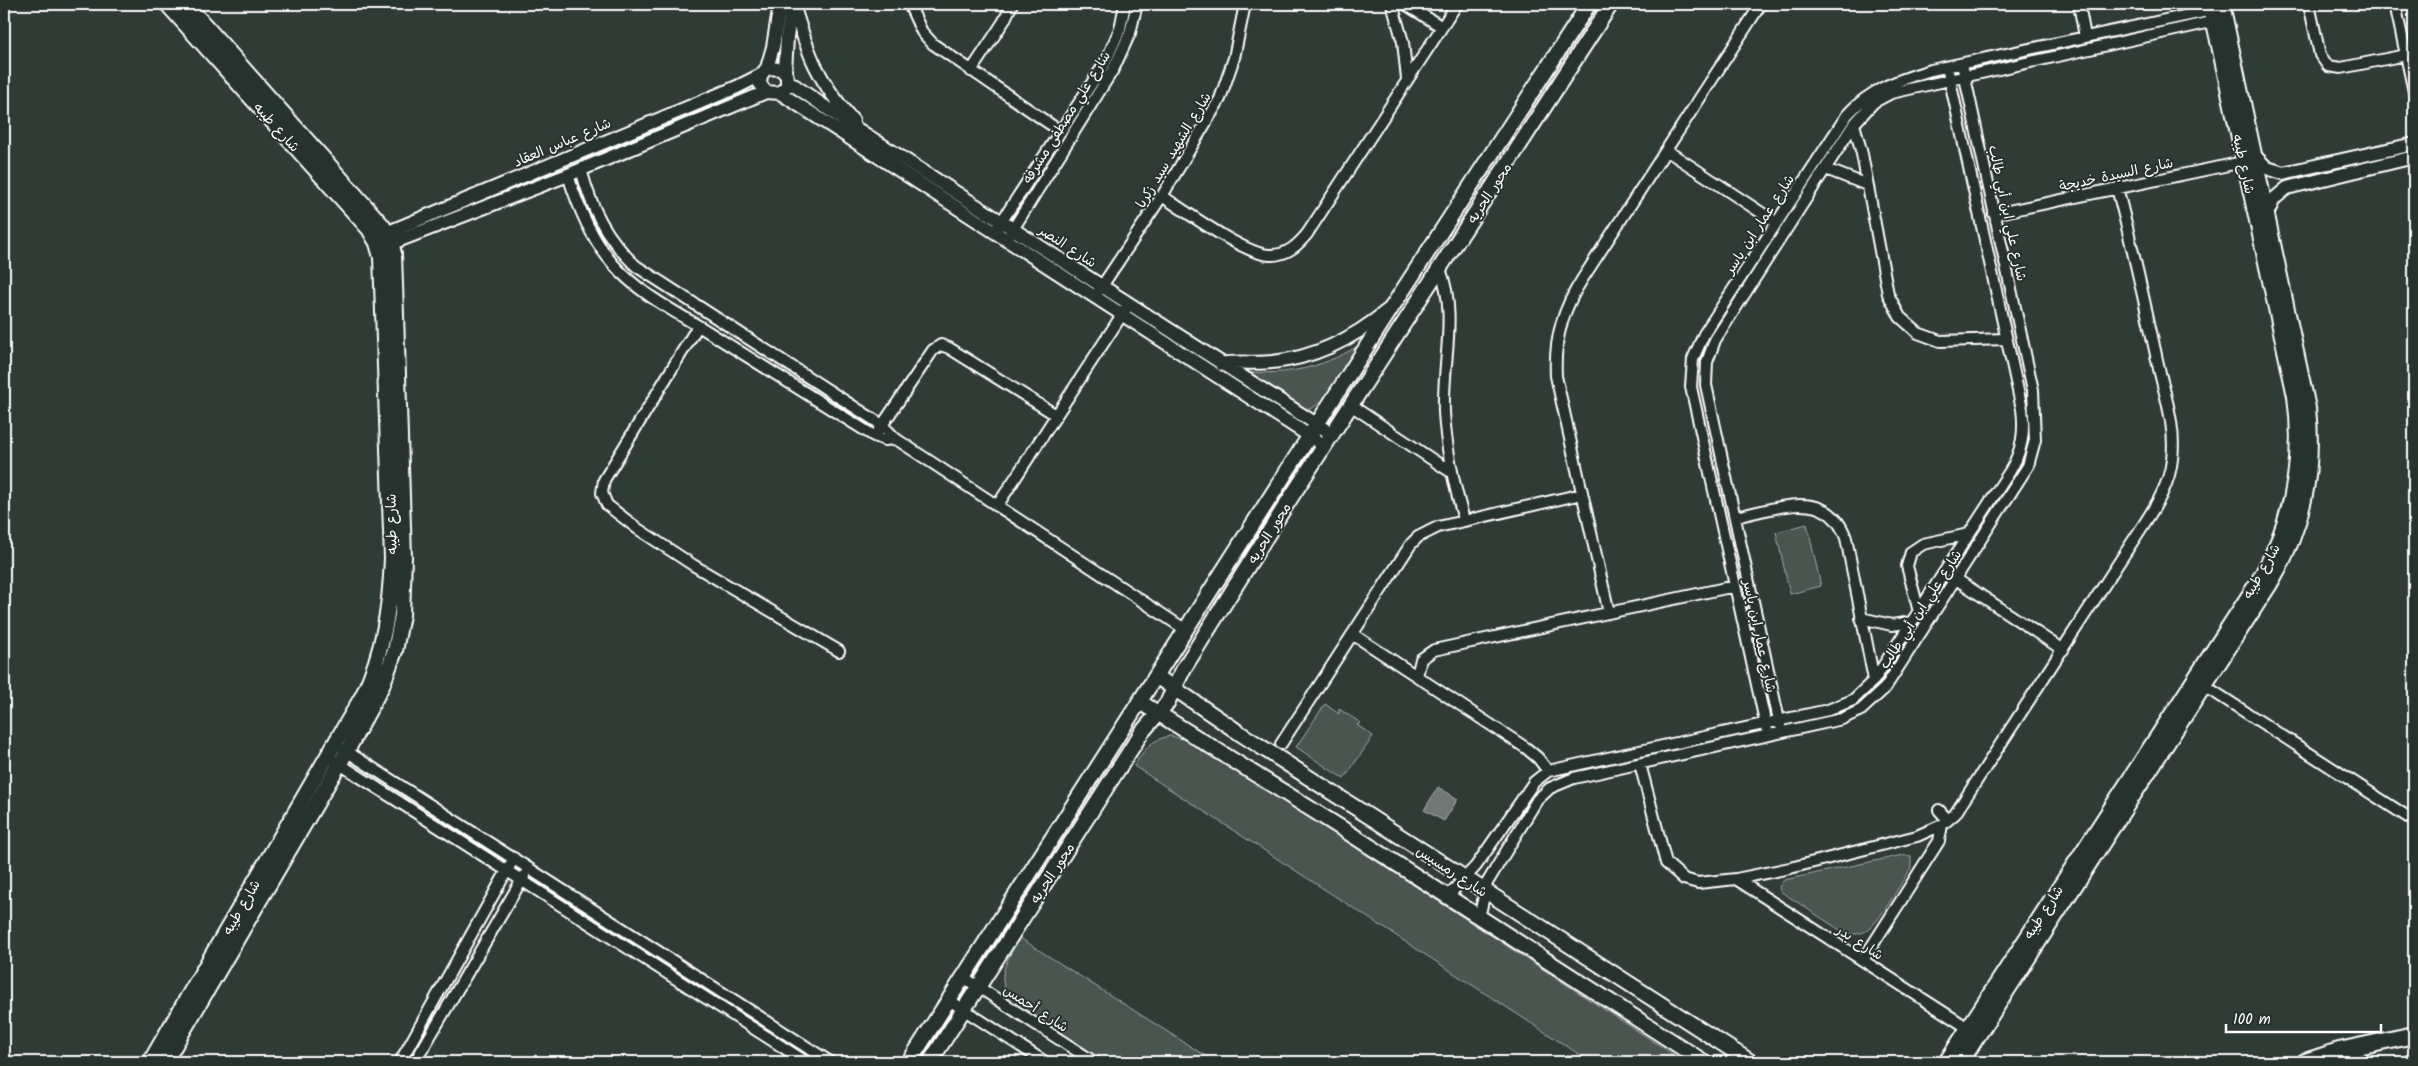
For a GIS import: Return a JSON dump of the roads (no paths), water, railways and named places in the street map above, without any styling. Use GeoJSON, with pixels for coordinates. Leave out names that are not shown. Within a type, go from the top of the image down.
{"type":"FeatureCollection","features":[{"type":"Feature","properties":{"kind":"main road","name":"شارع طيبه"},"geometry":{"type":"LineString","coordinates":[[166,4],[383,240]]}},
{"type":"Feature","properties":{"kind":"main road","name":"شارع طيبه"},"geometry":{"type":"LineString","coordinates":[[159,1060],[389,668],[400,633],[404,538],[383,240],[186,4]]}},
{"type":"Feature","properties":{"kind":"main road","name":"محور الحريه"},"geometry":{"type":"LineString","coordinates":[[909,1062],[1392,307],[1589,4]]}},
{"type":"Feature","properties":{"kind":"main road","name":"محور الحريه"},"geometry":{"type":"LineString","coordinates":[[930,1062],[1142,732],[1175,690],[1184,668],[1328,440],[1352,406],[1611,4]]}},
{"type":"Feature","properties":{"kind":"main road","name":"شارع طيبه"},"geometry":{"type":"LineString","coordinates":[[1961,1062],[2263,572],[2283,530],[2292,499],[2298,453],[2296,403],[2249,159],[2218,11]]}},
{"type":"Feature","properties":{"kind":"main road","name":"شارع طيبه"},"geometry":{"type":"LineString","coordinates":[[1946,1062],[2116,809],[2205,686],[2284,559],[2301,519],[2308,485],[2311,453],[2308,408],[2267,214],[2249,159]]}},
{"type":"Feature","properties":{"kind":"main road"},"geometry":{"type":"LineString","coordinates":[[1201,606],[1217,616]]}},
{"type":"Feature","properties":{"kind":"main road","name":"شارع رمسيس"},"geometry":{"type":"LineString","coordinates":[[1156,676],[1465,879],[1751,1062]]}},
{"type":"Feature","properties":{"kind":"main road","name":"شارع رمسيس"},"geometry":{"type":"LineString","coordinates":[[1140,702],[1704,1062]]}},
{"type":"Feature","properties":{"kind":"main road"},"geometry":{"type":"LineString","coordinates":[[2304,1062],[2340,1051],[2414,1035]]}},
{"type":"Feature","properties":{"kind":"street"},"geometry":{"type":"LineString","coordinates":[[766,92],[760,84],[773,46],[780,4]]}},
{"type":"Feature","properties":{"kind":"street"},"geometry":{"type":"LineString","coordinates":[[383,240],[568,175],[766,92],[780,93],[786,77],[787,37],[793,4]]}},
{"type":"Feature","properties":{"kind":"street"},"geometry":{"type":"LineString","coordinates":[[793,4],[819,75],[834,99],[863,132]]}},
{"type":"Feature","properties":{"kind":"street"},"geometry":{"type":"LineString","coordinates":[[909,4],[918,25],[932,44],[1060,131]]}},
{"type":"Feature","properties":{"kind":"street"},"geometry":{"type":"LineString","coordinates":[[971,71],[1004,21],[1012,4]]}},
{"type":"Feature","properties":{"kind":"street","name":"شارع علي مصطفى مشرفه"},"geometry":{"type":"LineString","coordinates":[[1004,230],[1060,131],[1108,57],[1120,29],[1125,4]]}},
{"type":"Feature","properties":{"kind":"street","name":"شارع علي مصطفى مشرفه"},"geometry":{"type":"LineString","coordinates":[[1004,230],[1114,68],[1130,33],[1137,4]]}},
{"type":"Feature","properties":{"kind":"street","name":"شارع الشهيد سيد زكريا"},"geometry":{"type":"LineString","coordinates":[[1098,292],[1162,196],[1220,99],[1234,58],[1245,4]]}},
{"type":"Feature","properties":{"kind":"street"},"geometry":{"type":"LineString","coordinates":[[1392,4],[1403,42],[1408,79]]}},
{"type":"Feature","properties":{"kind":"street"},"geometry":{"type":"LineString","coordinates":[[1405,4],[1442,27]]}},
{"type":"Feature","properties":{"kind":"street"},"geometry":{"type":"LineString","coordinates":[[1162,196],[1258,253],[1281,254],[1292,250],[1307,234],[1457,4]]}},
{"type":"Feature","properties":{"kind":"street"},"geometry":{"type":"LineString","coordinates":[[1608,614],[1556,376],[1555,358],[1560,324],[1574,291],[1761,4]]}},
{"type":"Feature","properties":{"kind":"street"},"geometry":{"type":"LineString","coordinates":[[2079,4],[2085,37]]}},
{"type":"Feature","properties":{"kind":"street"},"geometry":{"type":"LineString","coordinates":[[2309,4],[2320,55],[2328,66],[2341,68],[2406,55]]}},
{"type":"Feature","properties":{"kind":"street"},"geometry":{"type":"LineString","coordinates":[[2395,4],[2414,92]]}},
{"type":"Feature","properties":{"kind":"street","name":"شارع عمار ابن ياسر"},"geometry":{"type":"LineString","coordinates":[[1768,736],[1692,387],[1691,368],[1696,350],[1704,334],[1847,115],[1870,94],[1888,84],[1947,67],[2218,11]]}},
{"type":"Feature","properties":{"kind":"street","name":"شارع عمار ابن ياسر"},"geometry":{"type":"LineString","coordinates":[[1782,734],[1706,385],[1708,354],[1715,340],[1854,124],[1866,108],[1882,96],[2218,11]]}},
{"type":"Feature","properties":{"kind":"street","name":"شارع علي ابن أبي طالب"},"geometry":{"type":"LineString","coordinates":[[1479,918],[1484,891],[1496,866],[1537,800],[1550,788],[1574,778],[1782,734],[1842,719],[1870,704],[1885,688],[2021,477],[2033,453],[2036,415],[1962,64]]}},
{"type":"Feature","properties":{"kind":"street"},"geometry":{"type":"LineString","coordinates":[[764,71],[777,67],[786,77]]}},
{"type":"Feature","properties":{"kind":"street","name":"شارع علي ابن أبي طالب"},"geometry":{"type":"LineString","coordinates":[[1548,771],[1828,710],[1845,704],[1861,694],[1874,680],[2016,462],[2023,437],[2024,423],[2019,390],[2006,339],[1947,67]]}},
{"type":"Feature","properties":{"kind":"street","name":"شارع عباس العقاد"},"geometry":{"type":"LineString","coordinates":[[383,240],[737,87],[764,71]]}},
{"type":"Feature","properties":{"kind":"street","name":"شارع النصر"},"geometry":{"type":"LineString","coordinates":[[786,77],[1004,230],[1125,309],[1222,364],[1328,440]]}},
{"type":"Feature","properties":{"kind":"street","name":"شارع النصر"},"geometry":{"type":"LineString","coordinates":[[780,93],[1004,230]]}},
{"type":"Feature","properties":{"kind":"street"},"geometry":{"type":"LineString","coordinates":[[1854,124],[1888,294],[1900,317],[1918,333],[1940,341],[2006,339]]}},
{"type":"Feature","properties":{"kind":"street"},"geometry":{"type":"LineString","coordinates":[[2249,159],[2275,171],[2291,172],[2414,144]]}},
{"type":"Feature","properties":{"kind":"street"},"geometry":{"type":"LineString","coordinates":[[1666,150],[1777,223]]}},
{"type":"Feature","properties":{"kind":"street"},"geometry":{"type":"LineString","coordinates":[[2267,214],[2274,199],[2287,188],[2414,156]]}},
{"type":"Feature","properties":{"kind":"street","name":"شارع السيدة خديجة"},"geometry":{"type":"LineString","coordinates":[[1994,214],[2249,159]]}},
{"type":"Feature","properties":{"kind":"street"},"geometry":{"type":"LineString","coordinates":[[1826,168],[1867,185]]}},
{"type":"Feature","properties":{"kind":"street"},"geometry":{"type":"LineString","coordinates":[[581,169],[594,209],[603,228],[612,242],[636,266],[882,425],[896,439],[1186,630]]}},
{"type":"Feature","properties":{"kind":"street"},"geometry":{"type":"LineString","coordinates":[[568,175],[588,226],[615,266],[640,288],[874,436],[885,440],[896,439]]}},
{"type":"Feature","properties":{"kind":"street"},"geometry":{"type":"LineString","coordinates":[[1863,960],[1936,846],[1945,823],[2063,650],[2153,510],[2166,484],[2172,458],[2171,431],[2166,398],[2141,281],[2117,188]]}},
{"type":"Feature","properties":{"kind":"street"},"geometry":{"type":"LineString","coordinates":[[1440,269],[1449,304],[1444,412],[1451,472],[1464,520]]}},
{"type":"Feature","properties":{"kind":"street"},"geometry":{"type":"LineString","coordinates":[[1214,375],[1222,364],[1272,362],[1314,353],[1355,334],[1392,307]]}},
{"type":"Feature","properties":{"kind":"street"},"geometry":{"type":"LineString","coordinates":[[997,506],[1125,309]]}},
{"type":"Feature","properties":{"kind":"street","name":"شارع النصر"},"geometry":{"type":"LineString","coordinates":[[1125,309],[1214,375],[1314,430]]}},
{"type":"Feature","properties":{"kind":"street"},"geometry":{"type":"LineString","coordinates":[[698,326],[604,480],[602,486],[604,499],[611,509],[665,547],[838,651]]}},
{"type":"Feature","properties":{"kind":"street"},"geometry":{"type":"LineString","coordinates":[[874,436],[933,350],[941,345],[949,348],[1056,415]]}},
{"type":"Feature","properties":{"kind":"street"},"geometry":{"type":"LineString","coordinates":[[1352,406],[1451,472]]}},
{"type":"Feature","properties":{"kind":"street"},"geometry":{"type":"LineString","coordinates":[[1281,744],[1354,635],[1411,544],[1427,531],[1464,520],[1582,494]]}},
{"type":"Feature","properties":{"kind":"street"},"geometry":{"type":"LineString","coordinates":[[1735,516],[1810,505],[1823,508],[1834,516],[1842,526],[1846,538],[1874,680]]}},
{"type":"Feature","properties":{"kind":"street"},"geometry":{"type":"LineString","coordinates":[[1919,612],[1907,566],[1911,552],[1923,544],[1969,534]]}},
{"type":"Feature","properties":{"kind":"street"},"geometry":{"type":"LineString","coordinates":[[1956,579],[2063,650]]}},
{"type":"Feature","properties":{"kind":"street"},"geometry":{"type":"LineString","coordinates":[[1417,676],[1421,659],[1434,650],[1735,586]]}},
{"type":"Feature","properties":{"kind":"street"},"geometry":{"type":"LineString","coordinates":[[1861,618],[1892,625],[1912,622]]}},
{"type":"Feature","properties":{"kind":"street"},"geometry":{"type":"LineString","coordinates":[[1354,635],[1526,748],[1538,758],[1548,771],[1534,782],[1465,879],[1447,897]]}},
{"type":"Feature","properties":{"kind":"street"},"geometry":{"type":"LineString","coordinates":[[2205,686],[2414,821]]}},
{"type":"Feature","properties":{"kind":"street"},"geometry":{"type":"LineString","coordinates":[[341,748],[830,1062]]}},
{"type":"Feature","properties":{"kind":"street"},"geometry":{"type":"LineString","coordinates":[[334,760],[806,1062]]}},
{"type":"Feature","properties":{"kind":"street"},"geometry":{"type":"LineString","coordinates":[[1640,764],[1663,856],[1671,870],[1684,879],[1698,883],[1736,879],[1802,866],[1908,838],[1945,823]]}},
{"type":"Feature","properties":{"kind":"street"},"geometry":{"type":"LineString","coordinates":[[1939,810],[1945,823]]}},
{"type":"Feature","properties":{"kind":"street"},"geometry":{"type":"LineString","coordinates":[[400,1062],[514,858]]}},
{"type":"Feature","properties":{"kind":"street"},"geometry":{"type":"LineString","coordinates":[[415,1062],[529,868]]}},
{"type":"Feature","properties":{"kind":"street","name":"شارع بدر"},"geometry":{"type":"LineString","coordinates":[[1736,879],[1968,1028]]}},
{"type":"Feature","properties":{"kind":"street","name":"شارع أحمس"},"geometry":{"type":"LineString","coordinates":[[963,977],[1094,1062]]}},
{"type":"Feature","properties":{"kind":"street"},"geometry":{"type":"LineString","coordinates":[[949,1000],[1045,1062]]}},
{"type":"Feature","properties":{"kind":"street"},"geometry":{"type":"LineString","coordinates":[[1027,1050],[1030,1062]]}}]}
